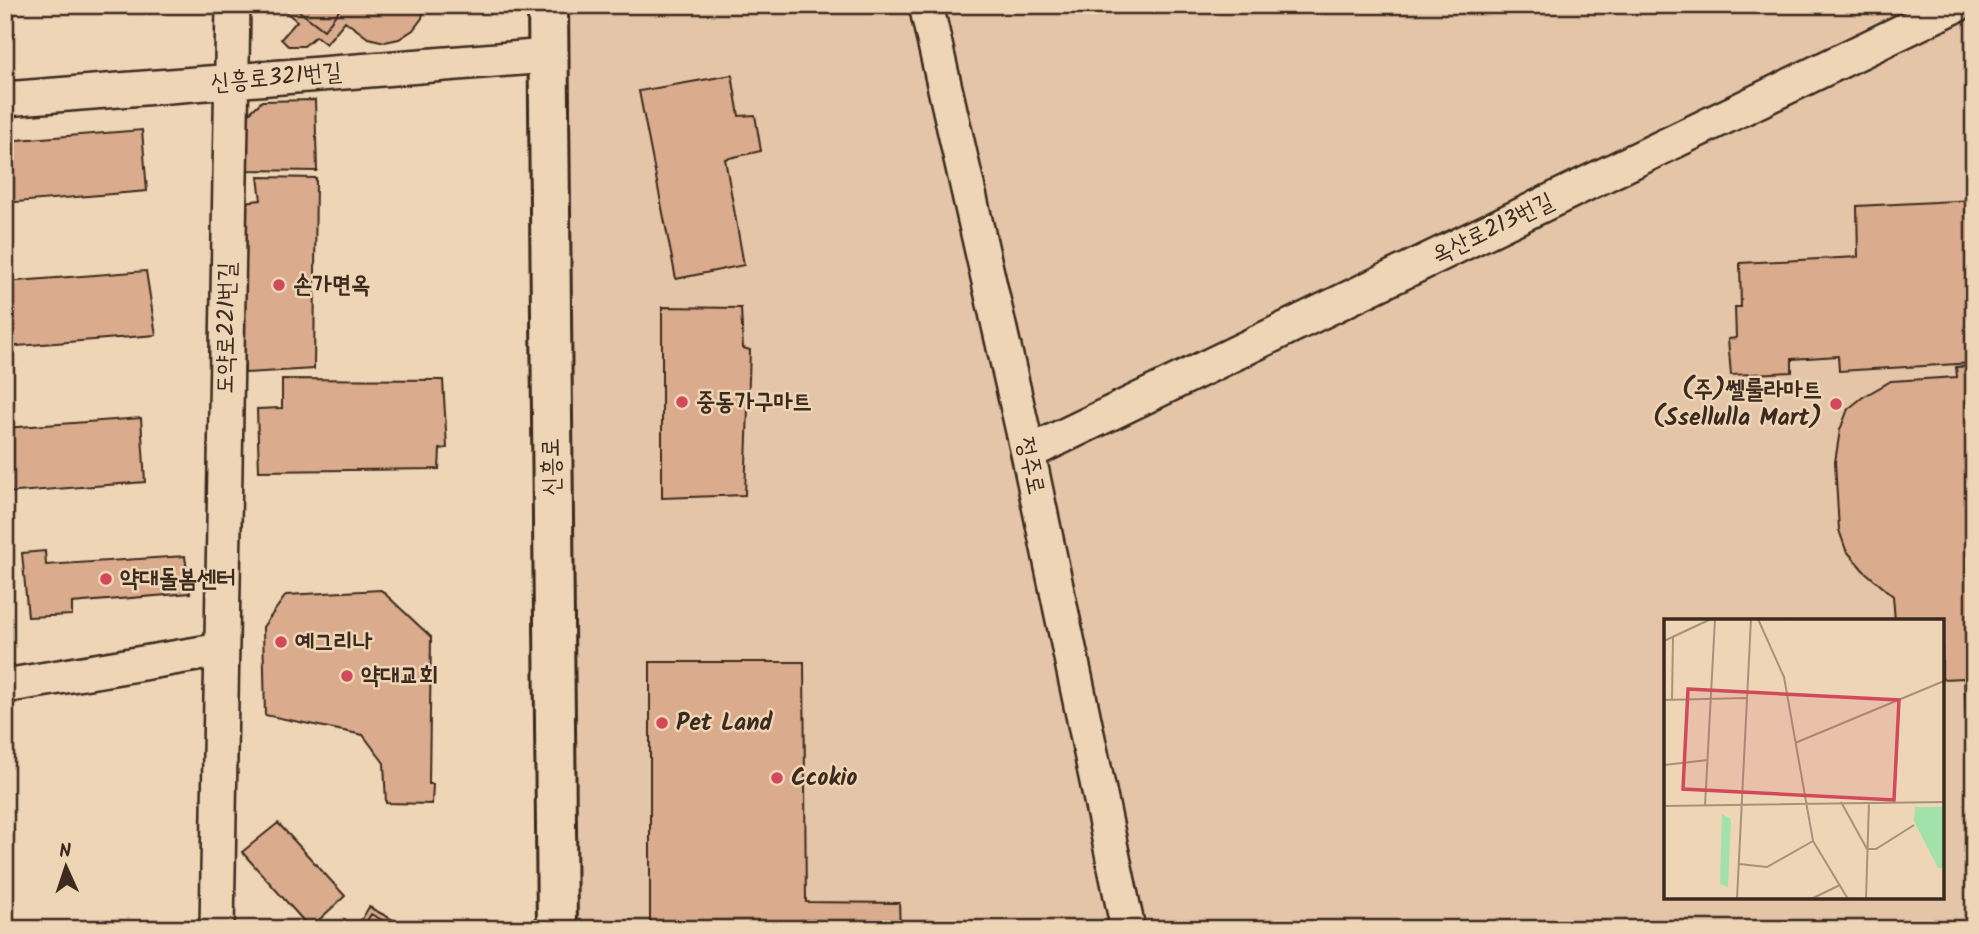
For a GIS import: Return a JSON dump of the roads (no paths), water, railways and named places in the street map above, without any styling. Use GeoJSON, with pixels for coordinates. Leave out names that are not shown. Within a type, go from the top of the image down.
{"type":"FeatureCollection","features":[{"type":"Feature","properties":{"kind":"street","name":"도약로221번길"},"geometry":{"type":"LineString","coordinates":[[217,929],[233,5]]}},
{"type":"Feature","properties":{"kind":"street","name":"신흥로"},"geometry":{"type":"LineString","coordinates":[[548,5],[556,929]]}},
{"type":"Feature","properties":{"kind":"street","name":"정주로"},"geometry":{"type":"LineString","coordinates":[[926,5],[1028,453],[1128,929]]}},
{"type":"Feature","properties":{"kind":"street","name":"옥산로213번길"},"geometry":{"type":"LineString","coordinates":[[1028,453],[1957,5]]}},
{"type":"Feature","properties":{"kind":"street","name":"신흥로321번길"},"geometry":{"type":"LineString","coordinates":[[5,99],[547,56]]}},
{"type":"Feature","properties":{"kind":"street"},"geometry":{"type":"LineString","coordinates":[[5,685],[221,650]]}},
{"type":"Feature","properties":{"kind":"place","name":"손가면옥"},"geometry":{"type":"Point","coordinates":[279,285]}},
{"type":"Feature","properties":{"kind":"place","name":"중동가구마트"},"geometry":{"type":"Point","coordinates":[682,402]}},
{"type":"Feature","properties":{"kind":"place","name":"(주)쎌룰라마트 (Ssellulla Mart)"},"geometry":{"type":"Point","coordinates":[1836,404]}},
{"type":"Feature","properties":{"kind":"place","name":"약대돌봄센터"},"geometry":{"type":"Point","coordinates":[106,579]}},
{"type":"Feature","properties":{"kind":"place","name":"예그리나"},"geometry":{"type":"Point","coordinates":[281,642]}},
{"type":"Feature","properties":{"kind":"place","name":"약대교회"},"geometry":{"type":"Point","coordinates":[347,676]}},
{"type":"Feature","properties":{"kind":"place","name":"Pet Land"},"geometry":{"type":"Point","coordinates":[662,723]}},
{"type":"Feature","properties":{"kind":"place","name":"Ccokio"},"geometry":{"type":"Point","coordinates":[777,778]}}]}
